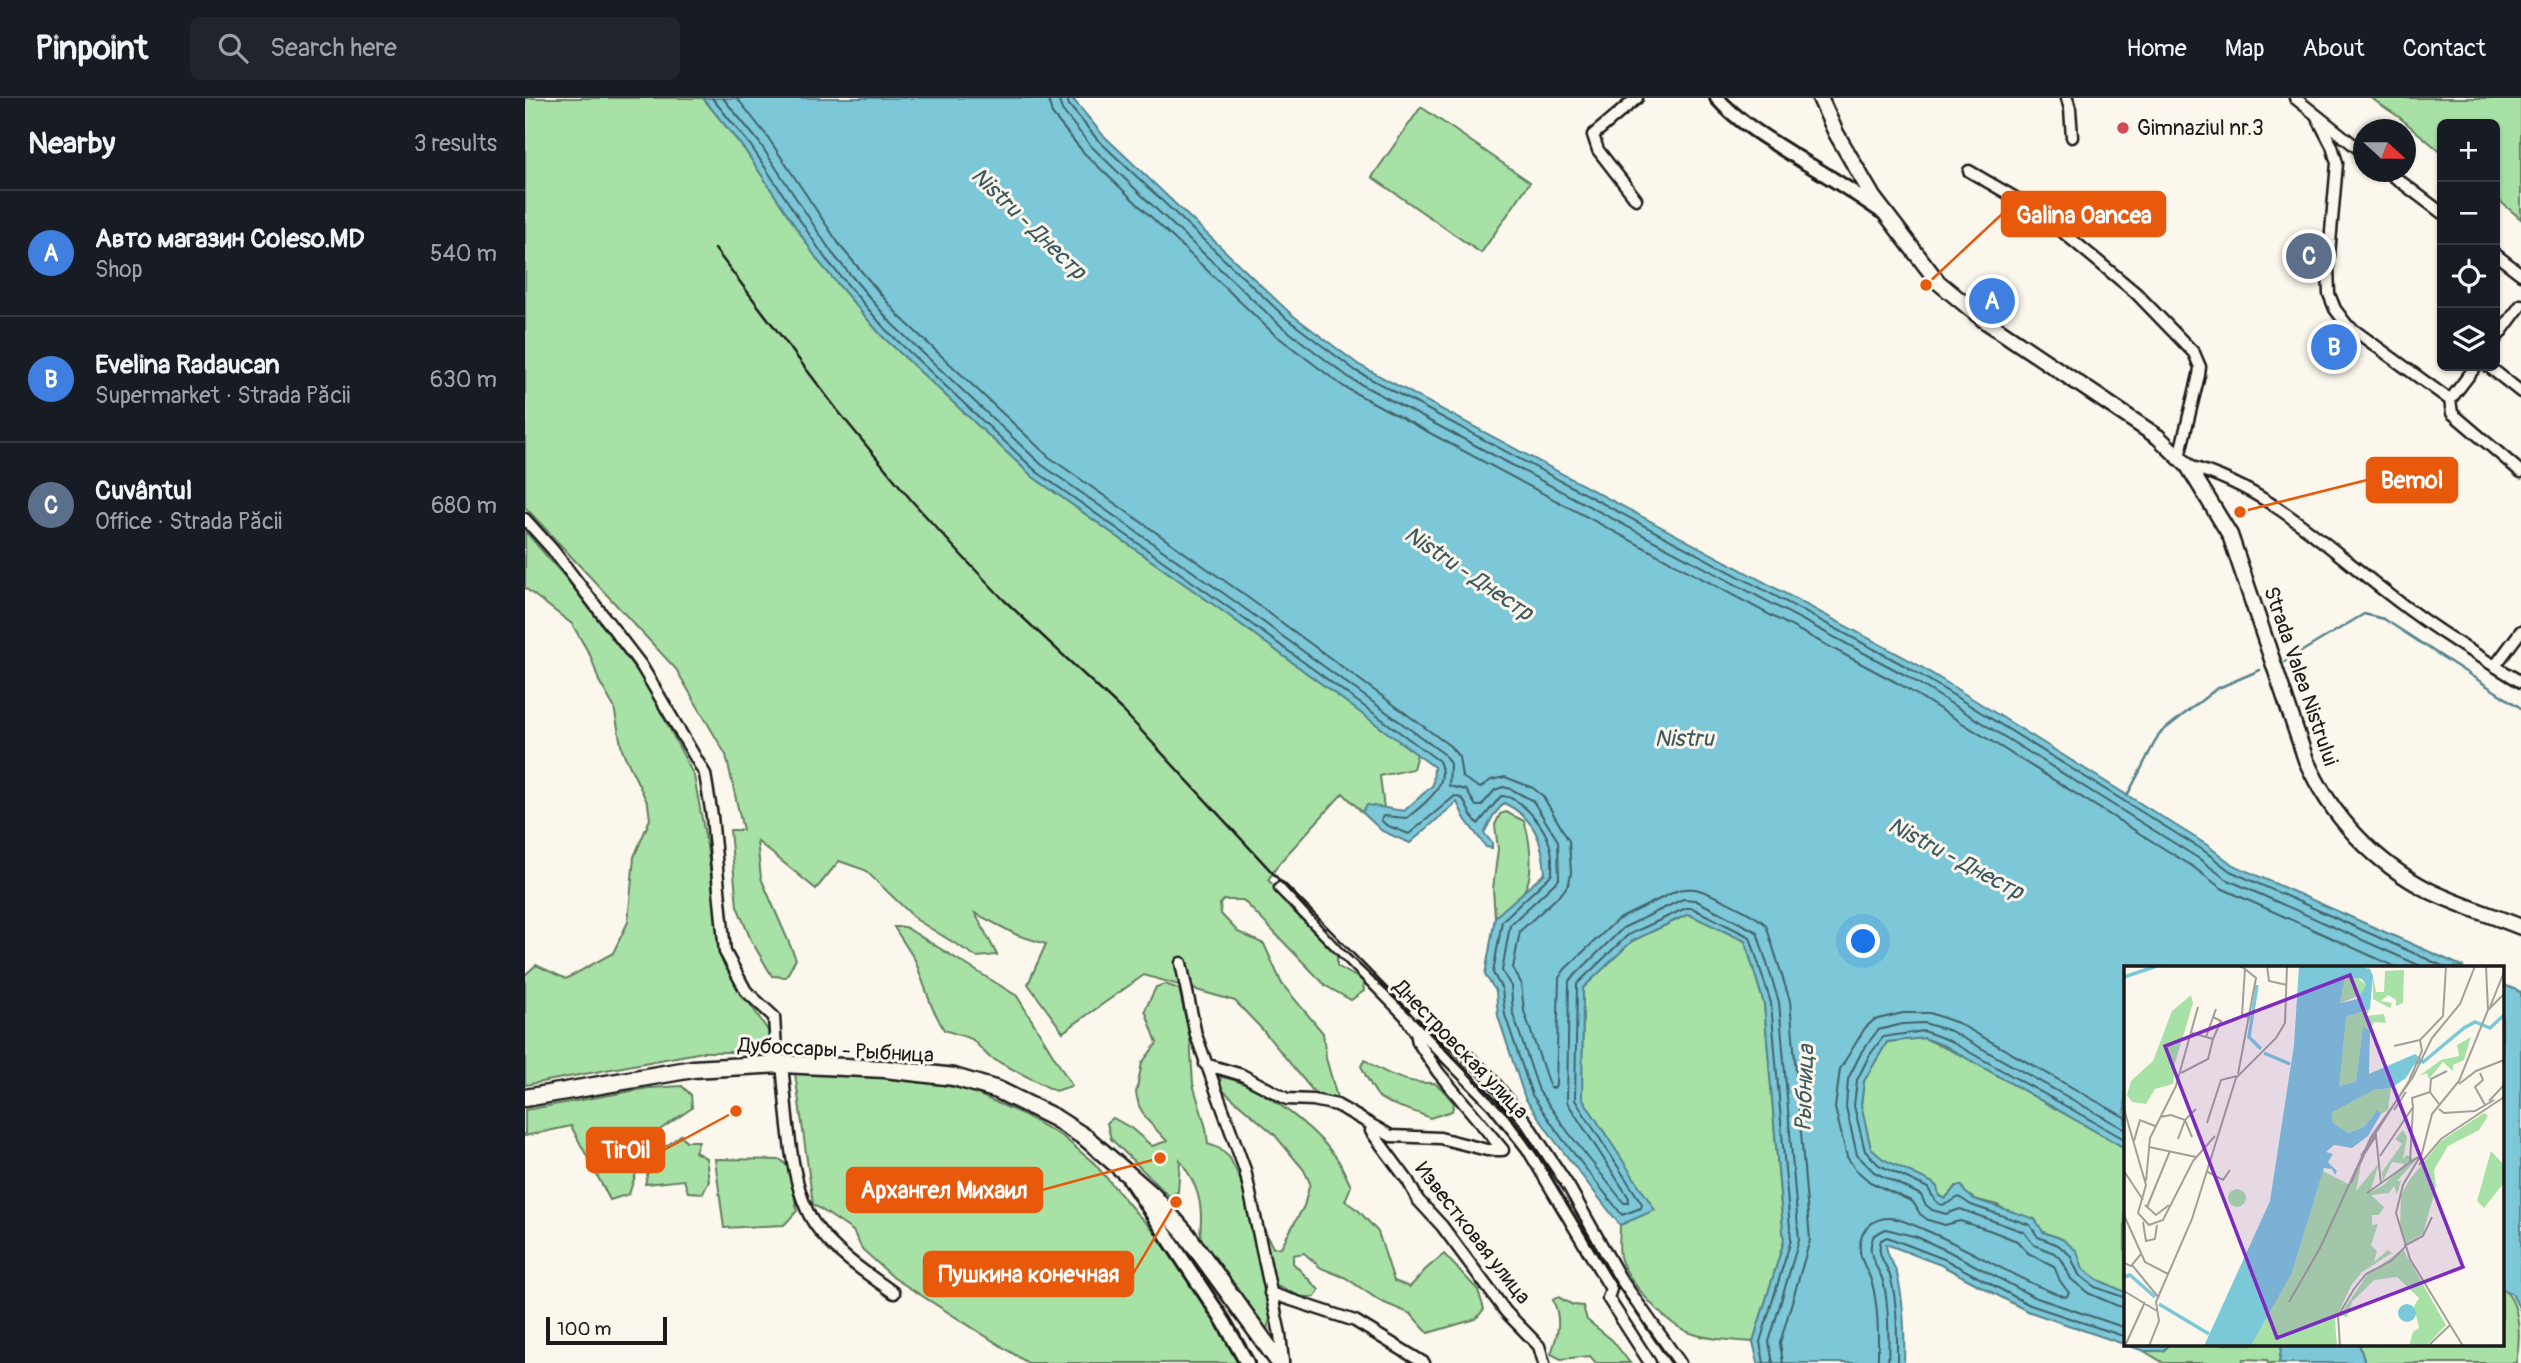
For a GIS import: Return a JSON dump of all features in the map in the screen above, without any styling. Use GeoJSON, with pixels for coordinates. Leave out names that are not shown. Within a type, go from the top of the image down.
{"type":"FeatureCollection","features":[{"type":"Feature","properties":{"kind":"highway","name":"Дубоссары - Рыбница"},"geometry":{"type":"LineString","coordinates":[[525,1098],[731,1065],[779,1064],[885,1069],[954,1077],[987,1087],[1055,1118],[1096,1146],[1152,1195],[1171,1216],[1282,1363]]}},
{"type":"Feature","properties":{"kind":"main road","name":"Strada Valea Nistrului"},"geometry":{"type":"LineString","coordinates":[[1820,98],[1846,151],[1883,213],[1929,272],[1959,301],[2129,416],[2158,437],[2183,461],[2230,535],[2306,760],[2340,818],[2364,844],[2405,877],[2432,892],[2521,927]]}},
{"type":"Feature","properties":{"kind":"street"},"geometry":{"type":"LineString","coordinates":[[1636,199],[1598,149],[1593,135],[1637,98]]}},
{"type":"Feature","properties":{"kind":"street"},"geometry":{"type":"LineString","coordinates":[[1717,98],[1779,146],[1883,213]]}},
{"type":"Feature","properties":{"kind":"street"},"geometry":{"type":"LineString","coordinates":[[2067,98],[2072,136]]}},
{"type":"Feature","properties":{"kind":"street"},"geometry":{"type":"LineString","coordinates":[[2295,98],[2353,145]]}},
{"type":"Feature","properties":{"kind":"street"},"geometry":{"type":"LineString","coordinates":[[2317,117],[2332,146],[2337,163],[2328,266],[2329,295],[2335,309],[2347,325],[2450,400],[2452,413],[2521,472]]}},
{"type":"Feature","properties":{"kind":"street"},"geometry":{"type":"LineString","coordinates":[[1969,171],[2046,218],[2136,293],[2194,353],[2200,367],[2183,461],[2220,475],[2276,506],[2396,600],[2521,682]]}},
{"type":"Feature","properties":{"kind":"street"},"geometry":{"type":"LineString","coordinates":[[2401,182],[2437,209]]}},
{"type":"Feature","properties":{"kind":"street"},"geometry":{"type":"LineString","coordinates":[[2500,258],[2521,274]]}},
{"type":"Feature","properties":{"kind":"street"},"geometry":{"type":"LineString","coordinates":[[2500,333],[2521,305]]}},
{"type":"Feature","properties":{"kind":"street"},"geometry":{"type":"LineString","coordinates":[[2450,400],[2472,371]]}},
{"type":"Feature","properties":{"kind":"street"},"geometry":{"type":"LineString","coordinates":[[2495,371],[2521,392]]}},
{"type":"Feature","properties":{"kind":"street"},"geometry":{"type":"LineString","coordinates":[[525,519],[553,550],[641,665],[705,774],[712,816],[725,952],[746,991],[774,1017],[801,1201],[817,1227],[837,1248],[894,1293]]}},
{"type":"Feature","properties":{"kind":"street"},"geometry":{"type":"LineString","coordinates":[[2495,666],[2521,631]]}},
{"type":"Feature","properties":{"kind":"street","name":"Днестровская улица"},"geometry":{"type":"LineString","coordinates":[[1280,888],[1407,1019],[1453,1062],[1493,1105],[1527,1148],[1611,1289],[1608,1298],[1650,1363]]}},
{"type":"Feature","properties":{"kind":"street"},"geometry":{"type":"LineString","coordinates":[[1181,963],[1196,1035],[1245,1170],[1280,1334],[1282,1363]]}},
{"type":"Feature","properties":{"kind":"street"},"geometry":{"type":"LineString","coordinates":[[1407,1019],[1418,1010],[1488,1075],[1526,1122],[1569,1187],[1620,1278],[1680,1363]]}},
{"type":"Feature","properties":{"kind":"street","name":"Известковая улица"},"geometry":{"type":"LineString","coordinates":[[1205,1064],[1242,1074],[1287,1099],[1313,1100],[1337,1105],[1391,1136],[1440,1138],[1487,1150],[1503,1150],[1438,1072],[1418,1042],[1407,1019]]}},
{"type":"Feature","properties":{"kind":"street","name":"Известковая улица"},"geometry":{"type":"LineString","coordinates":[[1372,1125],[1371,1131],[1419,1200],[1442,1226],[1506,1312],[1539,1346],[1544,1363]]}},
{"type":"Feature","properties":{"kind":"street"},"geometry":{"type":"LineString","coordinates":[[1122,1168],[1224,1322],[1247,1363]]}},
{"type":"Feature","properties":{"kind":"street"},"geometry":{"type":"LineString","coordinates":[[1271,1293],[1355,1321],[1423,1363]]}},
{"type":"Feature","properties":{"kind":"green space"},"geometry":{"type":"Polygon","coordinates":[[[525,98],[703,98],[745,150],[819,262],[881,335],[1033,477],[1224,612],[1417,754],[1413,769],[1380,776],[1384,809],[1368,805],[1362,812],[1343,793],[1280,862],[1268,880],[1333,947],[1337,955],[1337,966],[1363,981],[1364,991],[1351,1000],[1326,986],[1243,900],[1224,900],[1220,904],[1221,914],[1238,932],[1264,944],[1282,984],[1323,1033],[1326,1058],[1338,1101],[1324,1098],[1313,1091],[1235,1001],[1144,975],[1063,1032],[1028,984],[1046,944],[1017,935],[975,913],[997,955],[977,957],[917,920],[865,870],[839,861],[816,889],[757,841],[761,878],[796,959],[786,977],[772,976],[751,940],[737,906],[730,830],[743,830],[726,755],[676,669],[525,507],[525,98]]]}},
{"type":"Feature","properties":{"kind":"green space"},"geometry":{"type":"Polygon","coordinates":[[[2371,98],[2521,98],[2521,219],[2500,201],[2500,119],[2437,119],[2437,149],[2416,131],[2416,119],[2399,117],[2371,98]]]}},
{"type":"Feature","properties":{"kind":"green space"},"geometry":{"type":"Polygon","coordinates":[[[1421,107],[1530,182],[1481,253],[1372,177],[1421,107]]]}},
{"type":"Feature","properties":{"kind":"green space"},"geometry":{"type":"Polygon","coordinates":[[[525,531],[565,577],[646,683],[694,776],[707,846],[722,962],[769,1032],[766,1052],[703,1052],[525,1085],[525,975],[536,965],[566,979],[613,953],[628,922],[634,857],[650,819],[648,804],[622,750],[614,707],[599,681],[591,657],[572,624],[525,588],[525,531]]]}},
{"type":"Feature","properties":{"kind":"green space"},"geometry":{"type":"Polygon","coordinates":[[[1506,812],[1524,821],[1530,846],[1529,876],[1521,895],[1495,917],[1493,889],[1498,849],[1495,825],[1500,814],[1506,812]]]}},
{"type":"Feature","properties":{"kind":"green space"},"geometry":{"type":"Polygon","coordinates":[[[1689,914],[1745,941],[1764,1004],[1784,1241],[1753,1342],[1704,1337],[1688,1332],[1658,1311],[1630,1278],[1620,1257],[1620,1225],[1654,1210],[1582,1098],[1583,988],[1632,941],[1689,914]]]}},
{"type":"Feature","properties":{"kind":"green space"},"geometry":{"type":"Polygon","coordinates":[[[894,927],[905,927],[1017,996],[1072,1086],[1055,1091],[989,1057],[972,1039],[944,1030],[932,1007],[915,960],[894,927]]]}},
{"type":"Feature","properties":{"kind":"green space"},"geometry":{"type":"Polygon","coordinates":[[[1165,984],[1179,989],[1190,1038],[1193,1084],[1208,1144],[1219,1148],[1230,1158],[1273,1248],[1281,1247],[1304,1206],[1310,1183],[1304,1170],[1274,1134],[1219,1087],[1221,1077],[1251,1087],[1268,1097],[1326,1145],[1338,1160],[1351,1186],[1345,1201],[1359,1211],[1378,1232],[1394,1281],[1410,1287],[1444,1254],[1478,1290],[1484,1309],[1476,1319],[1428,1333],[1411,1314],[1380,1301],[1346,1278],[1321,1268],[1304,1253],[1293,1255],[1293,1263],[1319,1290],[1315,1297],[1301,1297],[1279,1286],[1267,1330],[1259,1326],[1202,1246],[1198,1194],[1180,1160],[1178,1192],[1169,1196],[1111,1139],[1107,1123],[1113,1118],[1131,1128],[1152,1146],[1167,1141],[1147,1120],[1139,1106],[1136,1093],[1142,1063],[1157,1043],[1145,1010],[1156,987],[1165,984]]]}},
{"type":"Feature","properties":{"kind":"green space"},"geometry":{"type":"Polygon","coordinates":[[[1924,1038],[1963,1056],[2124,1147],[2124,1292],[2098,1280],[2083,1269],[2076,1251],[2062,1239],[2043,1232],[1997,1205],[1974,1199],[1956,1186],[1945,1199],[1939,1196],[1933,1183],[1882,1159],[1871,1149],[1861,1105],[1864,1081],[1887,1042],[1924,1038]]]}},
{"type":"Feature","properties":{"kind":"green space"},"geometry":{"type":"Polygon","coordinates":[[[1365,1060],[1398,1077],[1415,1082],[1434,1083],[1454,1103],[1452,1111],[1430,1118],[1382,1099],[1373,1089],[1361,1066],[1365,1060]]]}},
{"type":"Feature","properties":{"kind":"green space"},"geometry":{"type":"Polygon","coordinates":[[[795,1073],[896,1076],[968,1090],[1020,1113],[1063,1137],[1094,1163],[1138,1215],[1173,1249],[1241,1363],[1028,1363],[894,1278],[862,1249],[853,1231],[813,1204],[795,1073]]]}},
{"type":"Feature","properties":{"kind":"green space"},"geometry":{"type":"Polygon","coordinates":[[[682,1086],[691,1095],[692,1108],[648,1138],[629,1194],[610,1200],[571,1126],[525,1136],[525,1110],[649,1088],[682,1086]]]}},
{"type":"Feature","properties":{"kind":"green space"},"geometry":{"type":"Polygon","coordinates":[[[681,1135],[686,1141],[699,1141],[695,1152],[706,1158],[709,1181],[703,1193],[688,1192],[684,1180],[645,1184],[653,1150],[668,1145],[681,1135]]]}},
{"type":"Feature","properties":{"kind":"green space"},"geometry":{"type":"Polygon","coordinates":[[[715,1159],[781,1160],[789,1168],[797,1211],[784,1225],[724,1228],[715,1159]]]}},
{"type":"Feature","properties":{"kind":"green space"},"geometry":{"type":"Polygon","coordinates":[[[2504,1290],[2513,1303],[2518,1322],[2516,1363],[2365,1363],[2360,1346],[2504,1346],[2504,1290]]]}},
{"type":"Feature","properties":{"kind":"green space"},"geometry":{"type":"Polygon","coordinates":[[[1558,1297],[1573,1305],[1583,1306],[1587,1320],[1612,1340],[1630,1363],[1596,1363],[1590,1356],[1561,1359],[1551,1354],[1558,1327],[1553,1300],[1558,1297]]]}},
{"type":"Feature","properties":{"kind":"green space"},"geometry":{"type":"Polygon","coordinates":[[[2168,1346],[2282,1346],[2279,1363],[2243,1359],[2242,1363],[2164,1363],[2144,1351],[2163,1351],[2168,1346]]]}},
{"type":"Feature","properties":{"kind":"water","name":"Nistru"},"geometry":{"type":"Polygon","coordinates":[[[703,98],[1072,98],[1102,134],[1291,314],[1359,365],[1915,663],[2207,845],[2233,865],[2462,966],[2124,966],[2124,1147],[1945,1046],[1924,1038],[1887,1042],[1864,1081],[1861,1105],[1871,1149],[1883,1159],[1933,1183],[1939,1196],[1945,1199],[1956,1186],[1962,1186],[1974,1199],[2035,1219],[2043,1232],[2062,1239],[2077,1251],[2083,1269],[2098,1280],[2124,1292],[2124,1344],[2027,1311],[1941,1265],[1886,1244],[1897,1274],[1901,1296],[1904,1363],[1758,1363],[1753,1342],[1784,1241],[1764,1004],[1745,941],[1688,914],[1632,941],[1583,988],[1582,1098],[1655,1210],[1620,1225],[1525,1098],[1498,1016],[1496,991],[1485,975],[1495,917],[1545,873],[1539,840],[1530,823],[1504,803],[1484,833],[1492,843],[1492,848],[1486,847],[1465,819],[1457,802],[1410,843],[1382,831],[1362,812],[1367,805],[1404,811],[1433,785],[1434,767],[1224,612],[1033,477],[881,335],[819,262],[745,150],[703,98]]]}},
{"type":"Feature","properties":{"kind":"water"},"geometry":{"type":"Polygon","coordinates":[[[2504,985],[2521,992],[2521,1312],[2512,1294],[2504,1289],[2504,985]]]}},
{"type":"Feature","properties":{"kind":"water","name":"Nistru"},"geometry":{"type":"Polygon","coordinates":[[[2129,1346],[2168,1346],[2163,1351],[2144,1351],[2129,1346]]]}},
{"type":"Feature","properties":{"kind":"water"},"geometry":{"type":"Polygon","coordinates":[[[2282,1346],[2360,1346],[2365,1363],[2279,1363],[2282,1346]]]}},
{"type":"Feature","properties":{"kind":"waterway"},"geometry":{"type":"LineString","coordinates":[[2284,662],[2364,614],[2384,619],[2521,708]]}},
{"type":"Feature","properties":{"kind":"waterway"},"geometry":{"type":"LineString","coordinates":[[2127,796],[2159,734],[2216,689],[2260,670]]}},
{"type":"Feature","properties":{"kind":"railway"},"geometry":{"type":"LineString","coordinates":[[715,249],[838,411],[912,501],[964,558],[1004,600],[1124,712],[1342,948],[1412,1015],[1509,1116],[1539,1157],[1608,1272],[1671,1363]]}},
{"type":"Feature","properties":{"kind":"place","name":"Gimnaziul nr.3"},"geometry":{"type":"Point","coordinates":[2123,128]}},
{"type":"Feature","properties":{"kind":"place","name":"Cuvântul"},"geometry":{"type":"Point","coordinates":[2309,256]}},
{"type":"Feature","properties":{"kind":"place","name":"Galina Oancea"},"geometry":{"type":"Point","coordinates":[1926,285]}},
{"type":"Feature","properties":{"kind":"place","name":"Авто магазин Coleso.MD"},"geometry":{"type":"Point","coordinates":[1992,301]}},
{"type":"Feature","properties":{"kind":"place","name":"Evelina Radaucan"},"geometry":{"type":"Point","coordinates":[2334,347]}},
{"type":"Feature","properties":{"kind":"place","name":"Bemol"},"geometry":{"type":"Point","coordinates":[2240,512]}},
{"type":"Feature","properties":{"kind":"place","name":"TirOil"},"geometry":{"type":"Point","coordinates":[736,1111]}},
{"type":"Feature","properties":{"kind":"place","name":"Архангел Михаил"},"geometry":{"type":"Point","coordinates":[1160,1158]}},
{"type":"Feature","properties":{"kind":"place","name":"Пушкина конечная"},"geometry":{"type":"Point","coordinates":[1176,1202]}},
{"type":"Feature","properties":{"kind":"water label","name":"Nistru - Днестр"},"geometry":{"type":"Point","coordinates":[1029,223]}},
{"type":"Feature","properties":{"kind":"water label","name":"Nistru - Днестр"},"geometry":{"type":"Point","coordinates":[1469,573]}},
{"type":"Feature","properties":{"kind":"water label","name":"Nistru - Днестр"},"geometry":{"type":"Point","coordinates":[1956,858]}},
{"type":"Feature","properties":{"kind":"water label","name":"Рыбница"},"geometry":{"type":"Point","coordinates":[1804,1088]}}]}
